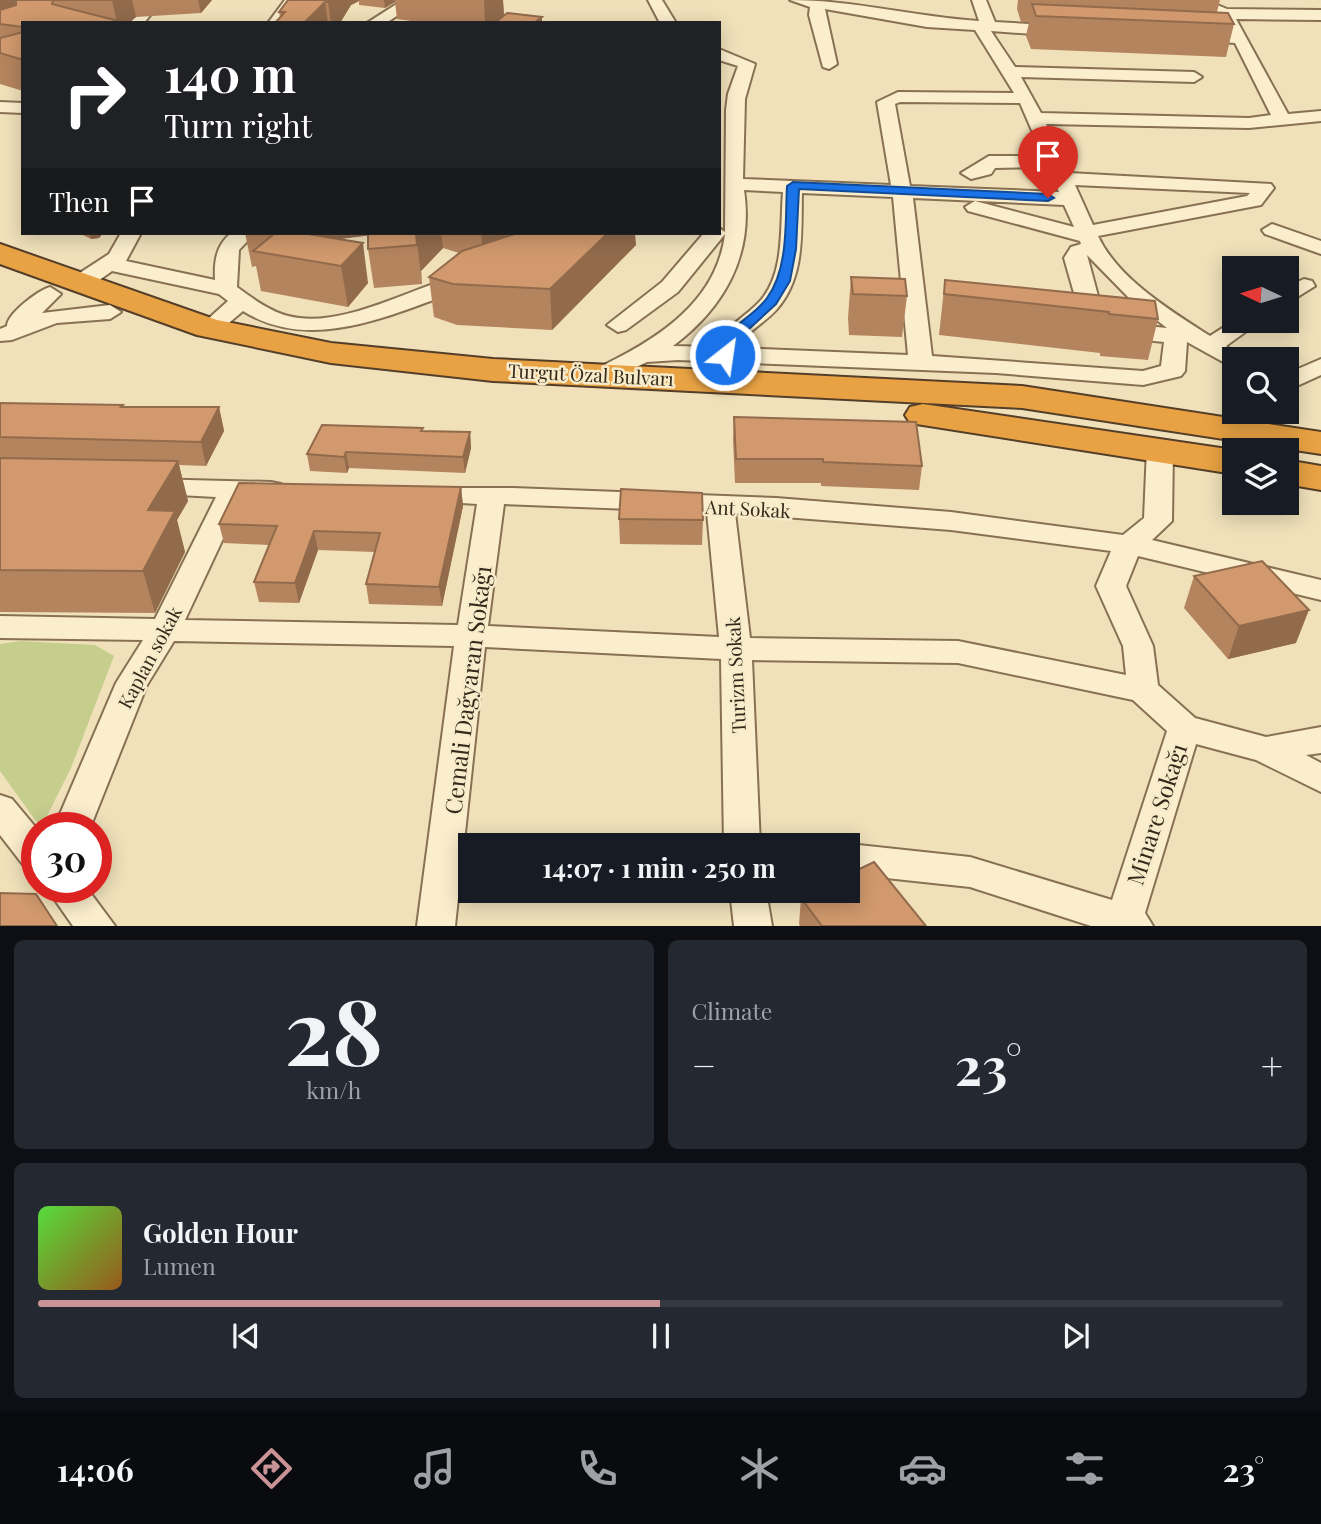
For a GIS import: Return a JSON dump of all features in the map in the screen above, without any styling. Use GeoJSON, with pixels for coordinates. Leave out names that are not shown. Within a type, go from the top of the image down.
{"type":"FeatureCollection","features":[{"type":"Feature","properties":{"kind":"highway","name":"Turgut Özal Bulvarı"},"geometry":{"type":"LineString","coordinates":[[0,253],[110,312],[188,337],[250,352],[370,373],[498,384],[998,410],[1150,429],[1222,423]]}},
{"type":"Feature","properties":{"kind":"highway","name":"Turgut Özal Bulvarı"},"geometry":{"type":"LineString","coordinates":[[0,277],[65,288],[209,328],[331,353],[493,370],[832,385],[1022,397],[1219,425],[1321,443]]}},
{"type":"Feature","properties":{"kind":"highway"},"geometry":{"type":"LineString","coordinates":[[493,370],[612,370],[660,363],[1106,394],[1222,415]]}},
{"type":"Feature","properties":{"kind":"highway"},"geometry":{"type":"LineString","coordinates":[[370,373],[531,394],[945,416],[1222,460]]}},
{"type":"Feature","properties":{"kind":"highway"},"geometry":{"type":"LineString","coordinates":[[1287,424],[1321,428]]}},
{"type":"Feature","properties":{"kind":"highway"},"geometry":{"type":"LineString","coordinates":[[1299,458],[1321,462]]}},
{"type":"Feature","properties":{"kind":"highway"},"geometry":{"type":"LineString","coordinates":[[1299,474],[1321,478]]}},
{"type":"Feature","properties":{"kind":"street"},"geometry":{"type":"LineString","coordinates":[[277,21],[293,0]]}},
{"type":"Feature","properties":{"kind":"street"},"geometry":{"type":"LineString","coordinates":[[378,21],[414,0]]}},
{"type":"Feature","properties":{"kind":"street"},"geometry":{"type":"LineString","coordinates":[[654,0],[667,21]]}},
{"type":"Feature","properties":{"kind":"street"},"geometry":{"type":"LineString","coordinates":[[796,0],[985,27],[1082,32]]}},
{"type":"Feature","properties":{"kind":"street"},"geometry":{"type":"LineString","coordinates":[[979,0],[985,27],[1026,97],[1089,238],[1108,267],[1181,334]]}},
{"type":"Feature","properties":{"kind":"street"},"geometry":{"type":"LineString","coordinates":[[1193,0],[1225,14],[1318,20]]}},
{"type":"Feature","properties":{"kind":"street"},"geometry":{"type":"LineString","coordinates":[[130,3],[154,1]]}},
{"type":"Feature","properties":{"kind":"street"},"geometry":{"type":"LineString","coordinates":[[138,21],[154,1]]}},
{"type":"Feature","properties":{"kind":"street"},"geometry":{"type":"LineString","coordinates":[[818,4],[817,15],[829,64]]}},
{"type":"Feature","properties":{"kind":"street"},"geometry":{"type":"LineString","coordinates":[[1225,14],[1241,39],[1282,119]]}},
{"type":"Feature","properties":{"kind":"street"},"geometry":{"type":"LineString","coordinates":[[1175,36],[1241,39]]}},
{"type":"Feature","properties":{"kind":"street"},"geometry":{"type":"LineString","coordinates":[[660,363],[692,318],[720,286],[733,251],[728,212],[734,184],[727,136],[728,98],[746,75],[749,60],[721,44]]}},
{"type":"Feature","properties":{"kind":"street"},"geometry":{"type":"LineString","coordinates":[[721,55],[747,64]]}},
{"type":"Feature","properties":{"kind":"street"},"geometry":{"type":"LineString","coordinates":[[1010,72],[1194,77]]}},
{"type":"Feature","properties":{"kind":"street"},"geometry":{"type":"LineString","coordinates":[[921,363],[888,101],[898,97],[1026,97]]}},
{"type":"Feature","properties":{"kind":"street"},"geometry":{"type":"LineString","coordinates":[[0,107],[21,108]]}},
{"type":"Feature","properties":{"kind":"street"},"geometry":{"type":"LineString","coordinates":[[1034,118],[1249,123],[1321,116]]}},
{"type":"Feature","properties":{"kind":"street"},"geometry":{"type":"LineString","coordinates":[[734,184],[793,186],[902,197],[983,209],[1089,238],[1254,201],[1264,188],[1059,170],[998,160],[989,162],[984,170],[971,173]]}},
{"type":"Feature","properties":{"kind":"street"},"geometry":{"type":"LineString","coordinates":[[725,355],[729,340],[772,302],[784,281],[790,249],[793,186]]}},
{"type":"Feature","properties":{"kind":"street"},"geometry":{"type":"LineString","coordinates":[[902,197],[1073,199]]}},
{"type":"Feature","properties":{"kind":"street"},"geometry":{"type":"LineString","coordinates":[[1272,230],[1321,248]]}},
{"type":"Feature","properties":{"kind":"street"},"geometry":{"type":"LineString","coordinates":[[2,336],[65,288],[110,264],[123,251],[130,235]]}},
{"type":"Feature","properties":{"kind":"street"},"geometry":{"type":"LineString","coordinates":[[234,295],[224,260],[228,246],[242,235]]}},
{"type":"Feature","properties":{"kind":"street"},"geometry":{"type":"LineString","coordinates":[[618,325],[670,287],[713,235]]}},
{"type":"Feature","properties":{"kind":"street"},"geometry":{"type":"LineString","coordinates":[[1089,238],[1075,258],[1095,328]]}},
{"type":"Feature","properties":{"kind":"street"},"geometry":{"type":"LineString","coordinates":[[110,264],[234,295],[285,323],[313,324],[363,314],[488,273]]}},
{"type":"Feature","properties":{"kind":"street"},"geometry":{"type":"LineString","coordinates":[[209,328],[234,295]]}},
{"type":"Feature","properties":{"kind":"street"},"geometry":{"type":"LineString","coordinates":[[2,336],[54,316],[110,312]]}},
{"type":"Feature","properties":{"kind":"street"},"geometry":{"type":"LineString","coordinates":[[1069,326],[1181,334],[1222,354]]}},
{"type":"Feature","properties":{"kind":"street"},"geometry":{"type":"LineString","coordinates":[[1210,346],[1230,333]]}},
{"type":"Feature","properties":{"kind":"street"},"geometry":{"type":"LineString","coordinates":[[660,363],[725,355],[921,363],[1143,378],[1173,371],[1181,334]]}},
{"type":"Feature","properties":{"kind":"street"},"geometry":{"type":"LineString","coordinates":[[1299,377],[1321,366]]}},
{"type":"Feature","properties":{"kind":"street"},"geometry":{"type":"LineString","coordinates":[[0,627],[471,636],[736,649],[958,652],[1143,690],[1138,646],[1111,586],[1128,545],[1158,521],[1160,449]]}},
{"type":"Feature","properties":{"kind":"street"},"geometry":{"type":"LineString","coordinates":[[130,487],[296,491]]}},
{"type":"Feature","properties":{"kind":"street","name":"Kaplan sokak"},"geometry":{"type":"LineString","coordinates":[[79,812],[132,683],[164,632],[233,489]]}},
{"type":"Feature","properties":{"kind":"street","name":"Ant Sokak"},"geometry":{"type":"LineString","coordinates":[[393,494],[720,506],[939,520],[1128,545],[1321,590]]}},
{"type":"Feature","properties":{"kind":"street","name":"Cemali Dağyaran Sokağı"},"geometry":{"type":"LineString","coordinates":[[460,833],[471,636],[489,530],[491,496]]}},
{"type":"Feature","properties":{"kind":"street","name":"Turizm Sokak"},"geometry":{"type":"LineString","coordinates":[[720,506],[736,649],[742,833]]}},
{"type":"Feature","properties":{"kind":"street","name":"Minare Sokağı"},"geometry":{"type":"LineString","coordinates":[[1126,923],[1184,728],[1143,690]]}},
{"type":"Feature","properties":{"kind":"street"},"geometry":{"type":"LineString","coordinates":[[1184,728],[1266,750],[1321,779]]}},
{"type":"Feature","properties":{"kind":"street"},"geometry":{"type":"LineString","coordinates":[[1266,750],[1321,740]]}},
{"type":"Feature","properties":{"kind":"street","name":"Cemali Dağyaran Sokağı"},"geometry":{"type":"LineString","coordinates":[[436,918],[458,851]]}},
{"type":"Feature","properties":{"kind":"street"},"geometry":{"type":"LineString","coordinates":[[860,860],[970,872],[1126,923]]}},
{"type":"Feature","properties":{"kind":"street"},"geometry":{"type":"LineString","coordinates":[[77,903],[96,926]]}},
{"type":"Feature","properties":{"kind":"street"},"geometry":{"type":"LineString","coordinates":[[750,903],[753,926]]}},
{"type":"Feature","properties":{"kind":"green space"},"geometry":{"type":"Polygon","coordinates":[[[20,641],[95,645],[114,656],[71,768],[49,812],[29,812],[0,771],[0,644],[20,641]]]}},
{"type":"Feature","properties":{"kind":"building"},"geometry":{"type":"Polygon","coordinates":[[[16,0],[53,0],[52,4],[118,21],[21,21],[21,27],[0,24],[0,10],[16,5],[16,0]]]}},
{"type":"Feature","properties":{"kind":"building"},"geometry":{"type":"Polygon","coordinates":[[[288,0],[329,0],[306,21],[277,21],[285,12],[279,12],[288,0]]]}},
{"type":"Feature","properties":{"kind":"building"},"geometry":{"type":"Polygon","coordinates":[[[1032,4],[1228,13],[1234,24],[1036,16],[1032,4]]]}},
{"type":"Feature","properties":{"kind":"building"},"geometry":{"type":"Polygon","coordinates":[[[507,13],[542,17],[537,21],[497,21],[507,13]]]}},
{"type":"Feature","properties":{"kind":"building"},"geometry":{"type":"Polygon","coordinates":[[[21,33],[21,59],[0,53],[0,38],[21,33]]]}},
{"type":"Feature","properties":{"kind":"building"},"geometry":{"type":"Polygon","coordinates":[[[273,235],[314,235],[363,243],[341,266],[253,251],[273,235]]]}},
{"type":"Feature","properties":{"kind":"building"},"geometry":{"type":"Polygon","coordinates":[[[368,235],[416,235],[417,245],[368,249],[368,235]]]}},
{"type":"Feature","properties":{"kind":"building"},"geometry":{"type":"Polygon","coordinates":[[[512,235],[606,235],[550,289],[453,284],[429,277],[462,251],[512,235]]]}},
{"type":"Feature","properties":{"kind":"building"},"geometry":{"type":"Polygon","coordinates":[[[851,277],[905,279],[907,296],[853,294],[851,277]]]}},
{"type":"Feature","properties":{"kind":"building"},"geometry":{"type":"Polygon","coordinates":[[[945,280],[1155,301],[1158,319],[944,294],[945,280]]]}},
{"type":"Feature","properties":{"kind":"building"},"geometry":{"type":"Polygon","coordinates":[[[0,403],[219,407],[201,442],[0,437],[0,403]]]}},
{"type":"Feature","properties":{"kind":"building"},"geometry":{"type":"Polygon","coordinates":[[[734,417],[916,422],[922,466],[823,462],[823,459],[736,459],[734,417]]]}},
{"type":"Feature","properties":{"kind":"building"},"geometry":{"type":"Polygon","coordinates":[[[322,425],[470,432],[463,457],[346,452],[344,457],[307,454],[322,425]]]}},
{"type":"Feature","properties":{"kind":"building"},"geometry":{"type":"Polygon","coordinates":[[[0,458],[178,461],[148,510],[175,511],[143,571],[0,570],[0,458]]]}},
{"type":"Feature","properties":{"kind":"building"},"geometry":{"type":"Polygon","coordinates":[[[239,483],[461,487],[439,587],[366,584],[380,533],[314,531],[295,583],[254,582],[277,526],[219,524],[239,483]]]}},
{"type":"Feature","properties":{"kind":"building"},"geometry":{"type":"Polygon","coordinates":[[[621,489],[702,493],[703,520],[619,519],[621,489]]]}},
{"type":"Feature","properties":{"kind":"building"},"geometry":{"type":"Polygon","coordinates":[[[1262,561],[1309,610],[1239,626],[1194,576],[1262,561]]]}},
{"type":"Feature","properties":{"kind":"building"},"geometry":{"type":"Polygon","coordinates":[[[874,862],[926,926],[822,926],[805,903],[860,903],[860,869],[874,862]]]}},
{"type":"Feature","properties":{"kind":"building"},"geometry":{"type":"Polygon","coordinates":[[[0,893],[21,894],[21,903],[42,903],[57,926],[0,926],[0,893]]]}},
{"type":"Feature","properties":{"kind":"route"},"geometry":{"type":"LineString","coordinates":[[725,355],[729,340],[739,328],[772,302],[784,281],[790,249],[793,186],[1048,198]]}}]}
